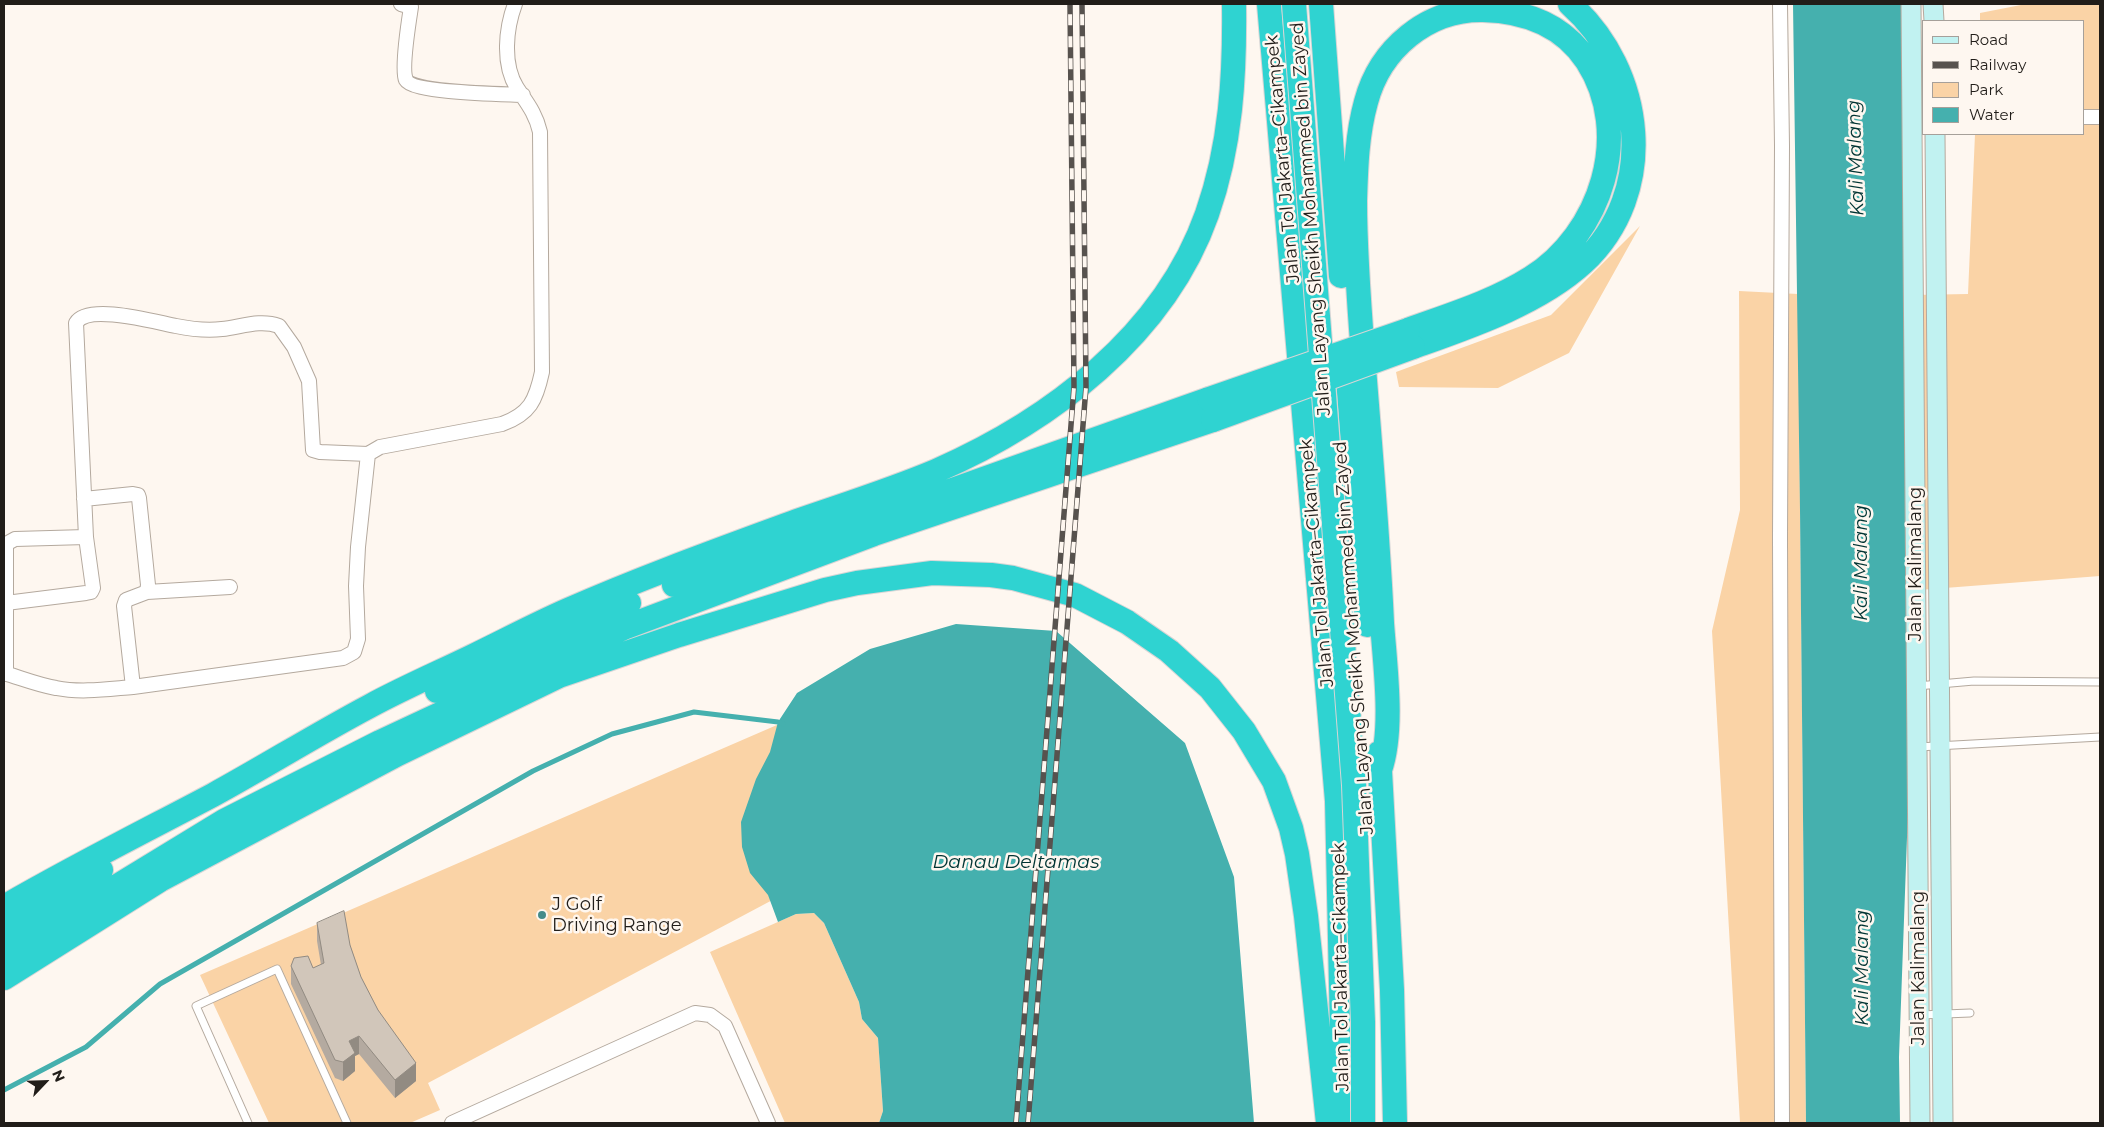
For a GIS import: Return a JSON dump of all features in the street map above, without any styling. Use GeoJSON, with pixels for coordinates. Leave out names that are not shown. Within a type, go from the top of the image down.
{"type":"FeatureCollection","features":[{"type":"Feature","properties":{"kind":"highway"},"geometry":{"type":"LineString","coordinates":[[4,929],[131,851],[371,722],[729,555],[936,471],[1019,427],[1041,413],[1098,370],[1148,320],[1166,294],[1193,246],[1206,217],[1222,159],[1230,113],[1234,4]]}},
{"type":"Feature","properties":{"kind":"highway","name":"Jalan Tol Jakarta–Cikampek"},"geometry":{"type":"LineString","coordinates":[[1270,4],[1337,801],[1344,1123]]}},
{"type":"Feature","properties":{"kind":"highway","name":"Jalan Layang Sheikh Mohammed bin Zayed"},"geometry":{"type":"LineString","coordinates":[[1294,4],[1354,785],[1363,1022],[1363,1123]]}},
{"type":"Feature","properties":{"kind":"highway","name":"Jalan Layang Sheikh Mohammed bin Zayed"},"geometry":{"type":"LineString","coordinates":[[1308,4],[1330,264],[1373,942],[1376,1002],[1376,1123]]}},
{"type":"Feature","properties":{"kind":"highway"},"geometry":{"type":"LineString","coordinates":[[1321,4],[1360,549],[1380,770],[1392,990],[1395,1123]]}},
{"type":"Feature","properties":{"kind":"highway"},"geometry":{"type":"LineString","coordinates":[[4,955],[224,821],[380,742],[626,627],[1410,338],[1474,324],[1536,295],[1560,281],[1582,264],[1596,249],[1617,216],[1628,188],[1634,153],[1634,129],[1628,96],[1610,53],[1587,20],[1570,4]]}},
{"type":"Feature","properties":{"kind":"highway"},"geometry":{"type":"LineString","coordinates":[[1380,770],[1385,746],[1387,717],[1378,544],[1355,260],[1356,177],[1364,109],[1372,83],[1383,62],[1398,44],[1428,22],[1453,14],[1476,10],[1503,10],[1545,23],[1560,32],[1575,45],[1588,63],[1603,98],[1608,122],[1608,162],[1596,202],[1584,224],[1568,246],[1552,263],[1511,289],[1467,308],[1410,338]]}},
{"type":"Feature","properties":{"kind":"highway"},"geometry":{"type":"LineString","coordinates":[[4,907],[135,834],[213,795],[370,706],[567,610],[729,555],[910,505],[1211,410]]}},
{"type":"Feature","properties":{"kind":"highway"},"geometry":{"type":"LineString","coordinates":[[4,978],[160,880],[398,754],[559,676],[679,635],[826,590],[874,580],[932,573],[991,574],[1022,580],[1074,595],[1104,609],[1140,630],[1169,651],[1210,688],[1244,731],[1274,782],[1291,828],[1297,854],[1306,916],[1328,1123]]}},
{"type":"Feature","properties":{"kind":"main road","name":"Jalan Kalimalang"},"geometry":{"type":"LineString","coordinates":[[1911,4],[1918,124],[1917,747],[1920,1123]]}},
{"type":"Feature","properties":{"kind":"main road"},"geometry":{"type":"LineString","coordinates":[[1933,4],[1934,20]]}},
{"type":"Feature","properties":{"kind":"main road","name":"Jalan Kalimalang"},"geometry":{"type":"LineString","coordinates":[[1935,135],[1943,1123]]}},
{"type":"Feature","properties":{"kind":"street"},"geometry":{"type":"LineString","coordinates":[[401,4],[411,7],[404,67],[406,80],[411,85],[430,90],[523,94]]}},
{"type":"Feature","properties":{"kind":"street"},"geometry":{"type":"LineString","coordinates":[[6,604],[91,592],[93,584],[86,537],[76,323],[84,315],[106,314],[134,317],[194,329],[223,329],[265,323],[279,326],[294,347],[309,381],[312,448],[320,452],[368,454],[380,447],[502,424],[514,420],[532,405],[542,372],[540,132],[534,114],[517,87],[511,73],[508,52],[509,19],[515,4]]}},
{"type":"Feature","properties":{"kind":"street"},"geometry":{"type":"LineString","coordinates":[[1780,4],[1782,146],[1780,527],[1782,1123]]}},
{"type":"Feature","properties":{"kind":"street"},"geometry":{"type":"LineString","coordinates":[[2084,117],[2100,117]]}},
{"type":"Feature","properties":{"kind":"street"},"geometry":{"type":"LineString","coordinates":[[86,537],[15,539],[9,541],[5,548],[5,674],[56,688],[80,691],[133,687],[343,658],[354,652],[358,639],[356,586],[358,546],[368,454]]}},
{"type":"Feature","properties":{"kind":"street"},"geometry":{"type":"LineString","coordinates":[[84,499],[138,495],[148,585],[147,592]]}},
{"type":"Feature","properties":{"kind":"street"},"geometry":{"type":"LineString","coordinates":[[133,687],[124,606],[126,600],[147,592],[230,587]]}},
{"type":"Feature","properties":{"kind":"street"},"geometry":{"type":"LineString","coordinates":[[452,1123],[695,1013],[710,1015],[725,1026],[768,1123]]}},
{"type":"Feature","properties":{"kind":"lane"},"geometry":{"type":"LineString","coordinates":[[1917,686],[1974,681],[2100,682]]}},
{"type":"Feature","properties":{"kind":"lane"},"geometry":{"type":"LineString","coordinates":[[1917,747],[2100,737]]}},
{"type":"Feature","properties":{"kind":"lane"},"geometry":{"type":"LineString","coordinates":[[248,1123],[196,1006],[277,969],[347,1123]]}},
{"type":"Feature","properties":{"kind":"lane"},"geometry":{"type":"LineString","coordinates":[[1919,1015],[1970,1013]]}},
{"type":"Feature","properties":{"kind":"green space"},"geometry":{"type":"Polygon","coordinates":[[[2026,4],[2100,4],[2100,576],[1919,590],[1913,295],[1968,294],[1975,135],[2084,135],[2084,20],[1980,20],[1980,13],[2026,4]]]}},
{"type":"Feature","properties":{"kind":"green space"},"geometry":{"type":"Polygon","coordinates":[[[1640,226],[1569,353],[1498,388],[1399,387],[1396,372],[1551,315],[1640,226]]]}},
{"type":"Feature","properties":{"kind":"green space"},"geometry":{"type":"Polygon","coordinates":[[[1739,291],[1798,294],[1806,1123],[1740,1123],[1712,631],[1740,510],[1739,291]]]}},
{"type":"Feature","properties":{"kind":"green space","name":"J Golf Driving Range"},"geometry":{"type":"Polygon","coordinates":[[[800,715],[859,854],[428,1083],[440,1110],[410,1123],[269,1123],[200,975],[800,715]]]}},
{"type":"Feature","properties":{"kind":"green space"},"geometry":{"type":"Polygon","coordinates":[[[814,913],[824,923],[859,1002],[862,1019],[878,1038],[883,1111],[879,1123],[785,1123],[710,952],[796,914],[814,913]]]}},
{"type":"Feature","properties":{"kind":"water","name":"Kali Malang"},"geometry":{"type":"Polygon","coordinates":[[[1793,4],[1911,4],[1916,590],[1899,1057],[1900,1123],[1806,1123],[1793,4]]]}},
{"type":"Feature","properties":{"kind":"water","name":"Danau Deltamas"},"geometry":{"type":"Polygon","coordinates":[[[956,624],[1056,631],[1185,743],[1234,877],[1254,1123],[879,1123],[883,1111],[878,1038],[862,1019],[859,1002],[824,923],[814,913],[796,914],[778,922],[768,895],[750,873],[742,847],[741,822],[756,779],[770,752],[778,722],[797,693],[870,649],[956,624]]]}},
{"type":"Feature","properties":{"kind":"building"},"geometry":{"type":"Polygon","coordinates":[[[344,911],[350,945],[361,977],[378,1010],[416,1063],[395,1080],[359,1036],[349,1041],[355,1053],[343,1062],[335,1060],[291,966],[294,958],[308,956],[313,968],[324,963],[317,923],[344,911]]]}},
{"type":"Feature","properties":{"kind":"waterway"},"geometry":{"type":"LineString","coordinates":[[4,1090],[86,1047],[160,984],[533,771],[612,734],[694,712],[783,724]]}},
{"type":"Feature","properties":{"kind":"railway"},"geometry":{"type":"LineString","coordinates":[[1016,1123],[1074,387],[1070,4]]}},
{"type":"Feature","properties":{"kind":"railway"},"geometry":{"type":"LineString","coordinates":[[1028,1123],[1086,387],[1082,4]]}},
{"type":"Feature","properties":{"kind":"place","name":"J Golf Driving Range"},"geometry":{"type":"Point","coordinates":[542,915]}}]}
